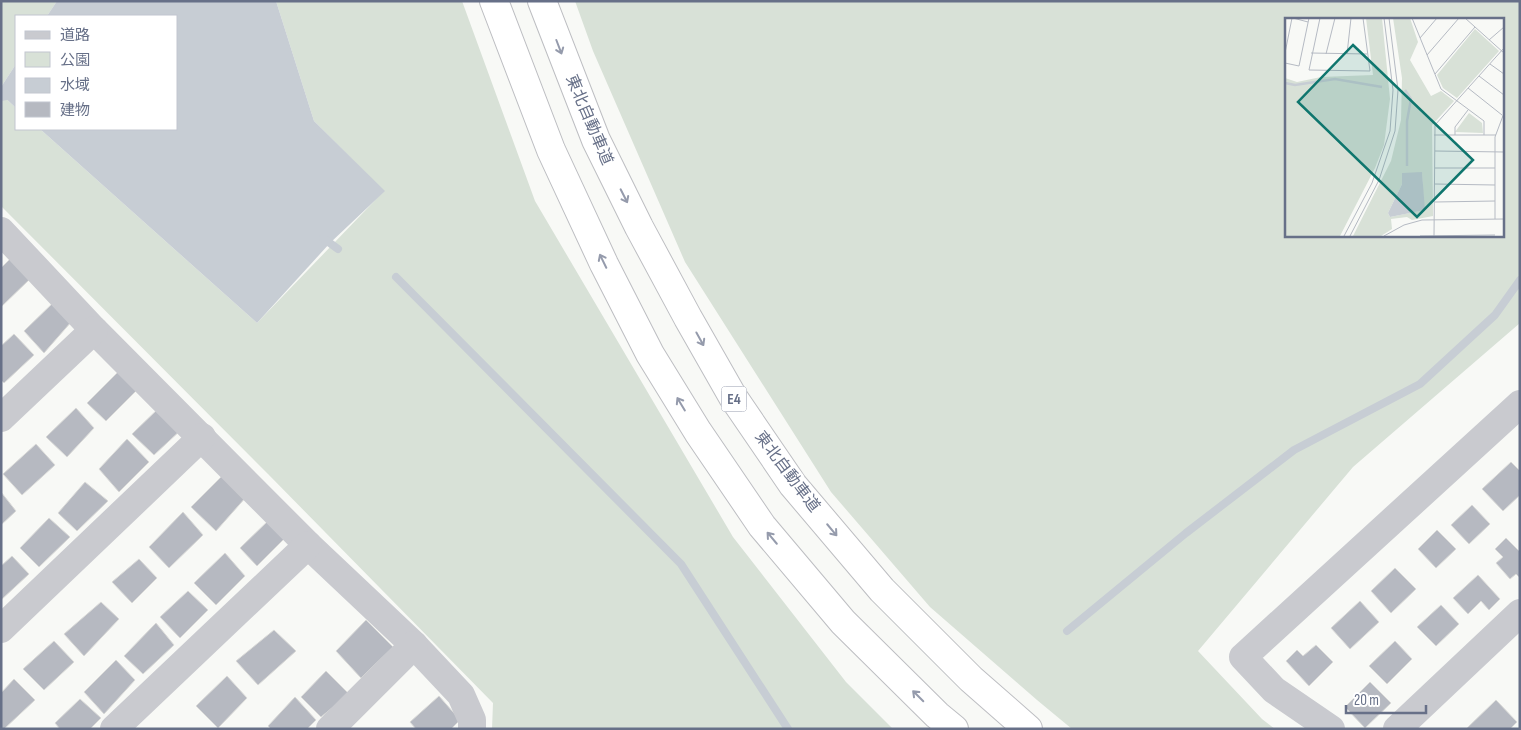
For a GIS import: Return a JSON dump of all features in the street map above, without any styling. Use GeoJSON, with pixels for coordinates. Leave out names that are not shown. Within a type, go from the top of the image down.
{"type":"FeatureCollection","features":[{"type":"Feature","properties":{"kind":"highway"},"geometry":{"type":"LineString","coordinates":[[494,1],[551,150],[604,264],[650,354],[698,432],[762,526],[844,622],[937,715],[954,729]]}},
{"type":"Feature","properties":{"kind":"highway","name":"東北自動車道"},"geometry":{"type":"LineString","coordinates":[[542,1],[596,140],[657,260],[733,397],[793,485],[882,590],[971,679],[1028,729]]}},
{"type":"Feature","properties":{"kind":"street"},"geometry":{"type":"LineString","coordinates":[[1,231],[94,330],[308,545],[414,645],[461,695],[472,720],[472,729]]}},
{"type":"Feature","properties":{"kind":"street"},"geometry":{"type":"LineString","coordinates":[[1,418],[94,330]]}},
{"type":"Feature","properties":{"kind":"street"},"geometry":{"type":"LineString","coordinates":[[1331,729],[1274,690],[1243,658],[1520,404]]}},
{"type":"Feature","properties":{"kind":"street"},"geometry":{"type":"LineString","coordinates":[[1,629],[202,437]]}},
{"type":"Feature","properties":{"kind":"street"},"geometry":{"type":"LineString","coordinates":[[114,729],[308,545]]}},
{"type":"Feature","properties":{"kind":"street"},"geometry":{"type":"LineString","coordinates":[[1397,729],[1515,627]]}},
{"type":"Feature","properties":{"kind":"street"},"geometry":{"type":"LineString","coordinates":[[330,729],[414,645]]}},
{"type":"Feature","properties":{"kind":"green space"},"geometry":{"type":"Polygon","coordinates":[[[1,1],[57,1],[48,15],[15,15],[15,66],[1,87],[1,1]]]}},
{"type":"Feature","properties":{"kind":"green space"},"geometry":{"type":"Polygon","coordinates":[[[276,1],[462,1],[535,201],[733,537],[846,682],[893,729],[492,729],[493,703],[1,206],[1,94],[15,107],[15,130],[41,130],[257,323],[384,191],[314,121],[276,1]]]}},
{"type":"Feature","properties":{"kind":"green space"},"geometry":{"type":"Polygon","coordinates":[[[575,1],[1520,1],[1520,323],[1353,467],[1198,651],[1262,719],[1275,729],[1072,729],[930,607],[831,492],[685,262],[593,51],[575,1]]]}},
{"type":"Feature","properties":{"kind":"water"},"geometry":{"type":"Polygon","coordinates":[[[57,1],[276,1],[314,121],[385,191],[330,243],[257,323],[41,130],[178,130],[178,15],[48,15],[57,1]]]}},
{"type":"Feature","properties":{"kind":"water"},"geometry":{"type":"Polygon","coordinates":[[[15,66],[15,107],[1,94],[1,87],[15,66]]]}},
{"type":"Feature","properties":{"kind":"building"},"geometry":{"type":"Polygon","coordinates":[[[10,259],[31,278],[1,307],[1,268],[10,259]]]}},
{"type":"Feature","properties":{"kind":"building"},"geometry":{"type":"Polygon","coordinates":[[[55,301],[72,321],[44,353],[24,331],[55,301]]]}},
{"type":"Feature","properties":{"kind":"building"},"geometry":{"type":"Polygon","coordinates":[[[14,334],[34,355],[4,383],[1,380],[1,346],[14,334]]]}},
{"type":"Feature","properties":{"kind":"building"},"geometry":{"type":"Polygon","coordinates":[[[121,369],[139,388],[106,421],[87,403],[121,369]]]}},
{"type":"Feature","properties":{"kind":"building"},"geometry":{"type":"Polygon","coordinates":[[[161,406],[183,428],[154,455],[132,434],[161,406]]]}},
{"type":"Feature","properties":{"kind":"building"},"geometry":{"type":"Polygon","coordinates":[[[76,408],[94,428],[67,457],[46,437],[76,408]]]}},
{"type":"Feature","properties":{"kind":"building"},"geometry":{"type":"Polygon","coordinates":[[[127,439],[149,462],[119,492],[99,469],[127,439]]]}},
{"type":"Feature","properties":{"kind":"building"},"geometry":{"type":"Polygon","coordinates":[[[36,444],[55,465],[22,495],[3,474],[36,444]]]}},
{"type":"Feature","properties":{"kind":"building"},"geometry":{"type":"Polygon","coordinates":[[[1511,462],[1520,471],[1520,495],[1503,511],[1482,489],[1511,462]]]}},
{"type":"Feature","properties":{"kind":"building"},"geometry":{"type":"Polygon","coordinates":[[[224,474],[247,496],[216,531],[191,507],[224,474]]]}},
{"type":"Feature","properties":{"kind":"building"},"geometry":{"type":"Polygon","coordinates":[[[85,482],[108,501],[77,531],[58,513],[85,482]]]}},
{"type":"Feature","properties":{"kind":"building"},"geometry":{"type":"Polygon","coordinates":[[[1,492],[16,511],[1,525],[1,492]]]}},
{"type":"Feature","properties":{"kind":"building"},"geometry":{"type":"Polygon","coordinates":[[[1472,505],[1490,524],[1469,544],[1451,525],[1472,505]]]}},
{"type":"Feature","properties":{"kind":"building"},"geometry":{"type":"Polygon","coordinates":[[[183,512],[203,535],[169,568],[149,547],[183,512]]]}},
{"type":"Feature","properties":{"kind":"building"},"geometry":{"type":"Polygon","coordinates":[[[49,518],[70,537],[39,567],[20,548],[49,518]]]}},
{"type":"Feature","properties":{"kind":"building"},"geometry":{"type":"Polygon","coordinates":[[[271,518],[290,533],[257,566],[240,548],[271,518]]]}},
{"type":"Feature","properties":{"kind":"building"},"geometry":{"type":"Polygon","coordinates":[[[1437,530],[1456,549],[1436,568],[1418,549],[1437,530]]]}},
{"type":"Feature","properties":{"kind":"building"},"geometry":{"type":"Polygon","coordinates":[[[1506,538],[1520,552],[1520,578],[1516,574],[1510,579],[1496,563],[1503,557],[1495,549],[1506,538]]]}},
{"type":"Feature","properties":{"kind":"building"},"geometry":{"type":"Polygon","coordinates":[[[225,553],[245,576],[216,605],[194,583],[225,553]]]}},
{"type":"Feature","properties":{"kind":"building"},"geometry":{"type":"Polygon","coordinates":[[[12,556],[29,574],[1,600],[1,566],[12,556]]]}},
{"type":"Feature","properties":{"kind":"building"},"geometry":{"type":"Polygon","coordinates":[[[139,559],[157,578],[132,603],[112,582],[139,559]]]}},
{"type":"Feature","properties":{"kind":"building"},"geometry":{"type":"Polygon","coordinates":[[[1395,568],[1416,589],[1391,613],[1371,591],[1395,568]]]}},
{"type":"Feature","properties":{"kind":"building"},"geometry":{"type":"Polygon","coordinates":[[[1478,575],[1500,599],[1489,610],[1481,601],[1468,614],[1453,598],[1478,575]]]}},
{"type":"Feature","properties":{"kind":"building"},"geometry":{"type":"Polygon","coordinates":[[[188,591],[208,610],[180,638],[160,617],[188,591]]]}},
{"type":"Feature","properties":{"kind":"building"},"geometry":{"type":"Polygon","coordinates":[[[1360,601],[1379,622],[1350,649],[1331,628],[1360,601]]]}},
{"type":"Feature","properties":{"kind":"building"},"geometry":{"type":"Polygon","coordinates":[[[101,602],[119,619],[84,656],[64,634],[101,602]]]}},
{"type":"Feature","properties":{"kind":"building"},"geometry":{"type":"Polygon","coordinates":[[[1441,605],[1459,624],[1436,646],[1417,627],[1441,605]]]}},
{"type":"Feature","properties":{"kind":"building"},"geometry":{"type":"Polygon","coordinates":[[[366,620],[393,647],[361,678],[336,651],[366,620]]]}},
{"type":"Feature","properties":{"kind":"building"},"geometry":{"type":"Polygon","coordinates":[[[156,623],[174,645],[143,674],[124,656],[156,623]]]}},
{"type":"Feature","properties":{"kind":"building"},"geometry":{"type":"Polygon","coordinates":[[[274,630],[296,651],[258,685],[236,661],[274,630]]]}},
{"type":"Feature","properties":{"kind":"building"},"geometry":{"type":"Polygon","coordinates":[[[54,641],[74,662],[44,690],[23,669],[54,641]]]}},
{"type":"Feature","properties":{"kind":"building"},"geometry":{"type":"Polygon","coordinates":[[[1395,641],[1412,659],[1387,684],[1369,666],[1395,641]]]}},
{"type":"Feature","properties":{"kind":"building"},"geometry":{"type":"Polygon","coordinates":[[[1316,645],[1333,662],[1309,686],[1286,661],[1297,650],[1303,656],[1316,645]]]}},
{"type":"Feature","properties":{"kind":"building"},"geometry":{"type":"Polygon","coordinates":[[[116,660],[135,680],[104,714],[84,692],[116,660]]]}},
{"type":"Feature","properties":{"kind":"building"},"geometry":{"type":"Polygon","coordinates":[[[326,671],[349,694],[321,717],[301,697],[326,671]]]}},
{"type":"Feature","properties":{"kind":"building"},"geometry":{"type":"Polygon","coordinates":[[[227,676],[247,698],[218,728],[196,706],[227,676]]]}},
{"type":"Feature","properties":{"kind":"building"},"geometry":{"type":"Polygon","coordinates":[[[14,679],[35,700],[4,729],[1,729],[1,693],[14,679]]]}},
{"type":"Feature","properties":{"kind":"building"},"geometry":{"type":"Polygon","coordinates":[[[1370,682],[1391,703],[1365,728],[1345,707],[1370,682]]]}},
{"type":"Feature","properties":{"kind":"building"},"geometry":{"type":"Polygon","coordinates":[[[439,696],[460,720],[451,729],[416,729],[410,722],[439,696]]]}},
{"type":"Feature","properties":{"kind":"building"},"geometry":{"type":"Polygon","coordinates":[[[295,697],[316,720],[307,729],[271,729],[268,726],[295,697]]]}},
{"type":"Feature","properties":{"kind":"building"},"geometry":{"type":"Polygon","coordinates":[[[80,699],[101,718],[90,729],[60,729],[55,723],[80,699]]]}},
{"type":"Feature","properties":{"kind":"building"},"geometry":{"type":"Polygon","coordinates":[[[1496,700],[1517,722],[1510,729],[1466,729],[1496,700]]]}},
{"type":"Feature","properties":{"kind":"waterway"},"geometry":{"type":"LineString","coordinates":[[1,97],[15,94]]}},
{"type":"Feature","properties":{"kind":"waterway"},"geometry":{"type":"LineString","coordinates":[[323,238],[338,249]]}},
{"type":"Feature","properties":{"kind":"waterway"},"geometry":{"type":"LineString","coordinates":[[396,277],[681,564],[788,729]]}},
{"type":"Feature","properties":{"kind":"waterway"},"geometry":{"type":"LineString","coordinates":[[1067,631],[1186,533],[1294,450],[1420,384],[1495,315],[1520,280]]}}]}
